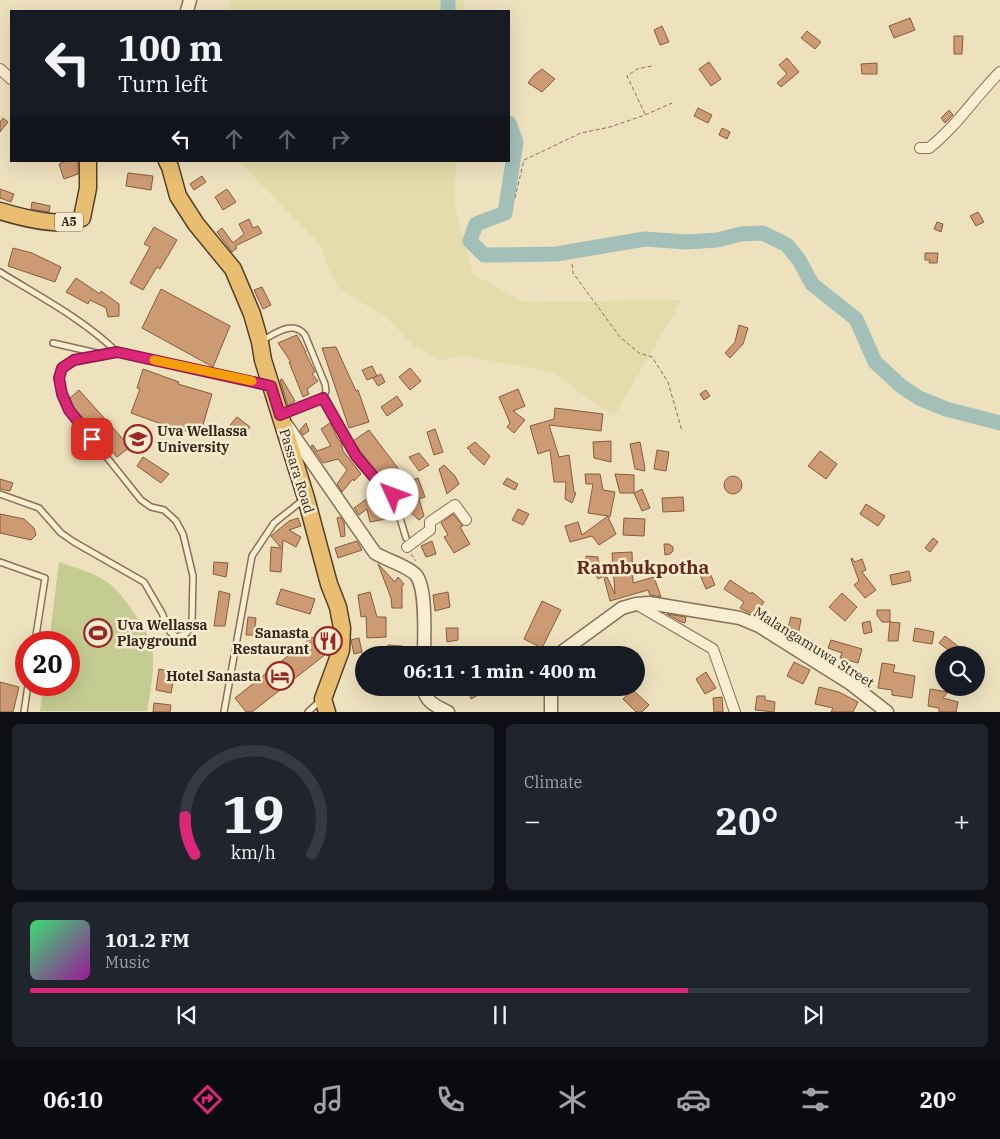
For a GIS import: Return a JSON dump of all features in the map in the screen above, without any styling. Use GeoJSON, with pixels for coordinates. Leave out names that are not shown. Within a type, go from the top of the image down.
{"type":"FeatureCollection","features":[{"type":"Feature","properties":{"kind":"highway","name":"A5"},"geometry":{"type":"LineString","coordinates":[[0,211],[46,221],[77,221],[82,218],[86,204],[88,162]]}},
{"type":"Feature","properties":{"kind":"highway","name":"Passara Road"},"geometry":{"type":"LineString","coordinates":[[168,162],[178,196],[196,224],[233,269],[252,314],[263,360],[306,498],[329,584],[338,607],[342,628],[341,650],[325,705]]}},
{"type":"Feature","properties":{"kind":"street"},"geometry":{"type":"LineString","coordinates":[[0,69],[10,77]]}},
{"type":"Feature","properties":{"kind":"street"},"geometry":{"type":"LineString","coordinates":[[920,148],[929,148],[946,135],[972,102],[1000,72]]}},
{"type":"Feature","properties":{"kind":"street"},"geometry":{"type":"LineString","coordinates":[[280,415],[375,553],[388,561],[402,565],[416,575],[424,599],[424,646]]}},
{"type":"Feature","properties":{"kind":"street"},"geometry":{"type":"LineString","coordinates":[[406,543],[430,530],[430,522],[455,505],[466,520]]}},
{"type":"Feature","properties":{"kind":"street","name":"Malangamuwa Street"},"geometry":{"type":"LineString","coordinates":[[570,646],[622,608],[636,604],[649,603],[740,618],[759,626],[851,684],[887,712]]}},
{"type":"Feature","properties":{"kind":"street"},"geometry":{"type":"LineString","coordinates":[[636,604],[714,650],[735,712]]}},
{"type":"Feature","properties":{"kind":"street"},"geometry":{"type":"LineString","coordinates":[[426,696],[430,704],[448,712]]}},
{"type":"Feature","properties":{"kind":"street"},"geometry":{"type":"LineString","coordinates":[[551,696],[551,712]]}},
{"type":"Feature","properties":{"kind":"lane"},"geometry":{"type":"LineString","coordinates":[[0,272],[84,324],[117,352]]}},
{"type":"Feature","properties":{"kind":"lane"},"geometry":{"type":"LineString","coordinates":[[260,342],[288,327],[299,329],[302,331],[325,384],[326,391],[323,398],[280,415]]}},
{"type":"Feature","properties":{"kind":"lane"},"geometry":{"type":"LineString","coordinates":[[53,344],[101,354]]}},
{"type":"Feature","properties":{"kind":"lane"},"geometry":{"type":"LineString","coordinates":[[0,494],[39,508],[61,533],[144,582],[162,613],[170,632],[177,637],[187,633],[192,622],[193,576],[183,534],[176,521],[164,510],[151,507],[141,500],[69,410],[62,394],[59,378],[62,368],[74,360],[117,352],[271,386]]}},
{"type":"Feature","properties":{"kind":"lane"},"geometry":{"type":"LineString","coordinates":[[323,398],[356,456],[380,484],[390,485],[406,543]]}},
{"type":"Feature","properties":{"kind":"lane"},"geometry":{"type":"LineString","coordinates":[[224,712],[252,556],[274,523],[306,498]]}},
{"type":"Feature","properties":{"kind":"lane"},"geometry":{"type":"LineString","coordinates":[[0,562],[45,578],[37,631]]}},
{"type":"Feature","properties":{"kind":"lane"},"geometry":{"type":"LineString","coordinates":[[24,712],[26,696]]}},
{"type":"Feature","properties":{"kind":"lane"},"geometry":{"type":"LineString","coordinates":[[308,712],[325,705]]}},
{"type":"Feature","properties":{"kind":"path"},"geometry":{"type":"LineString","coordinates":[[645,115],[627,76],[637,69],[652,66]]}},
{"type":"Feature","properties":{"kind":"path"},"geometry":{"type":"LineString","coordinates":[[515,198],[524,160],[581,133],[610,127],[672,103]]}},
{"type":"Feature","properties":{"kind":"path"},"geometry":{"type":"LineString","coordinates":[[572,264],[573,273],[620,337],[639,353],[652,357],[668,382],[682,431]]}},
{"type":"Feature","properties":{"kind":"path"},"geometry":{"type":"LineString","coordinates":[[406,543],[419,565],[421,576],[416,575]]}},
{"type":"Feature","properties":{"kind":"shaded area"},"geometry":{"type":"Polygon","coordinates":[[[231,0],[464,0],[463,10],[230,10],[231,0]]]}},
{"type":"Feature","properties":{"kind":"shaded area"},"geometry":{"type":"Polygon","coordinates":[[[239,162],[456,162],[454,203],[473,274],[523,302],[682,300],[614,416],[551,372],[460,355],[442,361],[414,346],[383,314],[338,287],[327,265],[321,245],[239,162]]]}},
{"type":"Feature","properties":{"kind":"green space","name":"Uva Wellassa Playground"},"geometry":{"type":"Polygon","coordinates":[[[59,562],[86,571],[111,585],[135,614],[152,646],[152,679],[147,711],[40,711],[42,696],[80,696],[80,631],[50,631],[59,562]]]}},
{"type":"Feature","properties":{"kind":"building"},"geometry":{"type":"Polygon","coordinates":[[[910,18],[915,30],[894,38],[889,26],[910,18]]]}},
{"type":"Feature","properties":{"kind":"building"},"geometry":{"type":"Polygon","coordinates":[[[662,26],[669,42],[660,45],[654,30],[662,26]]]}},
{"type":"Feature","properties":{"kind":"building"},"geometry":{"type":"Polygon","coordinates":[[[807,31],[821,42],[815,49],[801,38],[807,31]]]}},
{"type":"Feature","properties":{"kind":"building"},"geometry":{"type":"Polygon","coordinates":[[[954,36],[963,36],[962,54],[954,54],[954,36]]]}},
{"type":"Feature","properties":{"kind":"building"},"geometry":{"type":"Polygon","coordinates":[[[787,58],[799,72],[781,87],[777,83],[787,74],[779,65],[787,58]]]}},
{"type":"Feature","properties":{"kind":"building"},"geometry":{"type":"Polygon","coordinates":[[[709,62],[721,79],[711,86],[699,69],[709,62]]]}},
{"type":"Feature","properties":{"kind":"building"},"geometry":{"type":"Polygon","coordinates":[[[877,63],[877,74],[862,74],[861,64],[877,63]]]}},
{"type":"Feature","properties":{"kind":"building"},"geometry":{"type":"Polygon","coordinates":[[[542,69],[555,79],[542,92],[528,83],[542,69]]]}},
{"type":"Feature","properties":{"kind":"building"},"geometry":{"type":"Polygon","coordinates":[[[698,108],[712,115],[708,123],[694,116],[698,108]]]}},
{"type":"Feature","properties":{"kind":"building"},"geometry":{"type":"Polygon","coordinates":[[[949,110],[953,115],[945,123],[941,118],[949,110]]]}},
{"type":"Feature","properties":{"kind":"building"},"geometry":{"type":"Polygon","coordinates":[[[3,118],[8,122],[0,132],[0,122],[3,118]]]}},
{"type":"Feature","properties":{"kind":"building"},"geometry":{"type":"Polygon","coordinates":[[[722,128],[730,132],[727,139],[719,135],[722,128]]]}},
{"type":"Feature","properties":{"kind":"building"},"geometry":{"type":"Polygon","coordinates":[[[64,162],[78,162],[78,174],[64,179],[59,164],[64,162]]]}},
{"type":"Feature","properties":{"kind":"building"},"geometry":{"type":"Polygon","coordinates":[[[128,173],[153,176],[151,190],[126,186],[128,173]]]}},
{"type":"Feature","properties":{"kind":"building"},"geometry":{"type":"Polygon","coordinates":[[[202,176],[206,182],[194,190],[190,184],[202,176]]]}},
{"type":"Feature","properties":{"kind":"building"},"geometry":{"type":"Polygon","coordinates":[[[0,189],[14,194],[11,202],[0,198],[0,189]]]}},
{"type":"Feature","properties":{"kind":"building"},"geometry":{"type":"Polygon","coordinates":[[[227,189],[236,202],[223,210],[215,197],[227,189]]]}},
{"type":"Feature","properties":{"kind":"building"},"geometry":{"type":"Polygon","coordinates":[[[32,202],[50,206],[49,212],[31,209],[32,202]]]}},
{"type":"Feature","properties":{"kind":"building"},"geometry":{"type":"Polygon","coordinates":[[[978,212],[984,222],[976,226],[970,216],[978,212]]]}},
{"type":"Feature","properties":{"kind":"building"},"geometry":{"type":"Polygon","coordinates":[[[249,219],[253,228],[258,226],[262,233],[235,246],[237,248],[232,252],[217,232],[222,228],[233,243],[244,234],[239,224],[249,219]]]}},
{"type":"Feature","properties":{"kind":"building"},"geometry":{"type":"Polygon","coordinates":[[[937,222],[943,224],[941,232],[934,229],[937,222]]]}},
{"type":"Feature","properties":{"kind":"building"},"geometry":{"type":"Polygon","coordinates":[[[154,227],[177,240],[160,269],[157,267],[143,290],[130,283],[150,247],[144,244],[154,227]]]}},
{"type":"Feature","properties":{"kind":"building"},"geometry":{"type":"Polygon","coordinates":[[[13,248],[32,253],[61,267],[55,282],[8,266],[13,248]]]}},
{"type":"Feature","properties":{"kind":"building"},"geometry":{"type":"Polygon","coordinates":[[[925,253],[938,253],[937,263],[929,263],[930,260],[925,260],[925,253]]]}},
{"type":"Feature","properties":{"kind":"building"},"geometry":{"type":"Polygon","coordinates":[[[76,278],[100,294],[101,291],[119,304],[119,316],[108,317],[106,308],[90,300],[88,304],[66,292],[76,278]]]}},
{"type":"Feature","properties":{"kind":"building"},"geometry":{"type":"Polygon","coordinates":[[[262,287],[271,305],[263,309],[254,290],[262,287]]]}},
{"type":"Feature","properties":{"kind":"building"},"geometry":{"type":"Polygon","coordinates":[[[161,289],[230,326],[213,367],[142,328],[161,289]]]}},
{"type":"Feature","properties":{"kind":"building"},"geometry":{"type":"Polygon","coordinates":[[[739,325],[748,328],[743,344],[730,358],[725,353],[735,342],[739,325]]]}},
{"type":"Feature","properties":{"kind":"building"},"geometry":{"type":"Polygon","coordinates":[[[297,335],[315,372],[312,374],[318,381],[307,389],[309,394],[303,397],[289,362],[291,362],[278,343],[297,335]]]}},
{"type":"Feature","properties":{"kind":"building"},"geometry":{"type":"Polygon","coordinates":[[[336,347],[356,391],[358,390],[369,422],[349,428],[322,348],[336,347]]]}},
{"type":"Feature","properties":{"kind":"building"},"geometry":{"type":"Polygon","coordinates":[[[372,366],[377,376],[367,380],[362,370],[372,366]]]}},
{"type":"Feature","properties":{"kind":"building"},"geometry":{"type":"Polygon","coordinates":[[[410,368],[421,381],[410,390],[399,377],[410,368]]]}},
{"type":"Feature","properties":{"kind":"building"},"geometry":{"type":"Polygon","coordinates":[[[143,369],[179,382],[178,384],[212,394],[200,435],[131,413],[140,389],[137,388],[143,369]]]}},
{"type":"Feature","properties":{"kind":"building"},"geometry":{"type":"Polygon","coordinates":[[[381,374],[385,382],[378,386],[373,378],[381,374]]]}},
{"type":"Feature","properties":{"kind":"building"},"geometry":{"type":"Polygon","coordinates":[[[282,379],[295,401],[288,406],[280,380],[282,379]]]}},
{"type":"Feature","properties":{"kind":"building"},"geometry":{"type":"Polygon","coordinates":[[[518,389],[525,406],[513,411],[525,420],[514,433],[507,427],[510,423],[499,397],[518,389]]]}},
{"type":"Feature","properties":{"kind":"building"},"geometry":{"type":"Polygon","coordinates":[[[79,390],[130,447],[117,457],[72,407],[69,399],[79,390]]]}},
{"type":"Feature","properties":{"kind":"building"},"geometry":{"type":"Polygon","coordinates":[[[706,390],[710,396],[704,400],[700,394],[706,390]]]}},
{"type":"Feature","properties":{"kind":"building"},"geometry":{"type":"Polygon","coordinates":[[[397,396],[403,405],[387,416],[381,407],[397,396]]]}},
{"type":"Feature","properties":{"kind":"building"},"geometry":{"type":"Polygon","coordinates":[[[555,408],[603,414],[601,431],[549,425],[559,457],[569,455],[574,492],[576,493],[572,503],[565,499],[566,482],[554,482],[550,450],[538,454],[530,426],[554,419],[555,408]]]}},
{"type":"Feature","properties":{"kind":"building"},"geometry":{"type":"Polygon","coordinates":[[[237,417],[250,427],[243,436],[230,425],[237,417]]]}},
{"type":"Feature","properties":{"kind":"building"},"geometry":{"type":"Polygon","coordinates":[[[306,423],[309,431],[303,435],[300,430],[306,423]]]}},
{"type":"Feature","properties":{"kind":"building"},"geometry":{"type":"Polygon","coordinates":[[[330,423],[339,441],[341,441],[343,451],[361,474],[354,481],[353,479],[342,492],[337,484],[347,470],[338,459],[323,463],[311,446],[313,445],[317,451],[331,446],[321,429],[330,423]]]}},
{"type":"Feature","properties":{"kind":"building"},"geometry":{"type":"Polygon","coordinates":[[[435,429],[443,452],[434,455],[427,432],[435,429]]]}},
{"type":"Feature","properties":{"kind":"building"},"geometry":{"type":"Polygon","coordinates":[[[369,430],[400,471],[387,480],[382,480],[353,441],[369,430]]]}},
{"type":"Feature","properties":{"kind":"building"},"geometry":{"type":"Polygon","coordinates":[[[611,441],[611,462],[594,458],[593,442],[611,441]]]}},
{"type":"Feature","properties":{"kind":"building"},"geometry":{"type":"Polygon","coordinates":[[[475,442],[490,456],[484,465],[467,448],[475,442]]]}},
{"type":"Feature","properties":{"kind":"building"},"geometry":{"type":"Polygon","coordinates":[[[640,442],[645,471],[635,469],[630,444],[640,442]]]}},
{"type":"Feature","properties":{"kind":"building"},"geometry":{"type":"Polygon","coordinates":[[[657,450],[669,452],[666,471],[654,469],[657,450]]]}},
{"type":"Feature","properties":{"kind":"building"},"geometry":{"type":"Polygon","coordinates":[[[820,451],[837,464],[826,479],[808,466],[820,451]]]}},
{"type":"Feature","properties":{"kind":"building"},"geometry":{"type":"Polygon","coordinates":[[[419,453],[429,465],[419,471],[409,457],[419,453]]]}},
{"type":"Feature","properties":{"kind":"building"},"geometry":{"type":"Polygon","coordinates":[[[143,457],[169,474],[161,483],[137,466],[143,457]]]}},
{"type":"Feature","properties":{"kind":"building"},"geometry":{"type":"Polygon","coordinates":[[[444,465],[455,476],[459,484],[447,494],[439,469],[444,465]]]}},
{"type":"Feature","properties":{"kind":"building"},"geometry":{"type":"Polygon","coordinates":[[[585,474],[600,474],[603,490],[615,492],[610,517],[608,517],[616,534],[599,545],[592,536],[570,542],[565,526],[578,522],[582,535],[608,516],[588,513],[593,484],[586,484],[585,474]]]}},
{"type":"Feature","properties":{"kind":"building"},"geometry":{"type":"Polygon","coordinates":[[[615,474],[634,475],[634,493],[620,493],[615,474]]]}},
{"type":"Feature","properties":{"kind":"building"},"geometry":{"type":"Polygon","coordinates":[[[733,476],[739,479],[742,485],[739,491],[733,494],[727,491],[724,485],[727,479],[733,476]]]}},
{"type":"Feature","properties":{"kind":"building"},"geometry":{"type":"Polygon","coordinates":[[[418,478],[425,497],[419,499],[424,516],[419,520],[410,512],[402,484],[418,478]]]}},
{"type":"Feature","properties":{"kind":"building"},"geometry":{"type":"Polygon","coordinates":[[[507,478],[518,484],[515,490],[503,484],[507,478]]]}},
{"type":"Feature","properties":{"kind":"building"},"geometry":{"type":"Polygon","coordinates":[[[0,479],[13,483],[10,491],[0,489],[0,479]]]}},
{"type":"Feature","properties":{"kind":"building"},"geometry":{"type":"Polygon","coordinates":[[[642,489],[650,508],[642,511],[634,493],[642,489]]]}},
{"type":"Feature","properties":{"kind":"building"},"geometry":{"type":"Polygon","coordinates":[[[387,491],[391,518],[370,522],[367,509],[359,515],[354,508],[368,498],[387,491]]]}},
{"type":"Feature","properties":{"kind":"building"},"geometry":{"type":"Polygon","coordinates":[[[683,497],[684,511],[663,512],[662,498],[683,497]]]}},
{"type":"Feature","properties":{"kind":"building"},"geometry":{"type":"Polygon","coordinates":[[[866,504],[885,516],[878,526],[860,514],[866,504]]]}},
{"type":"Feature","properties":{"kind":"building"},"geometry":{"type":"Polygon","coordinates":[[[518,509],[529,514],[523,525],[512,520],[518,509]]]}},
{"type":"Feature","properties":{"kind":"building"},"geometry":{"type":"Polygon","coordinates":[[[0,514],[24,519],[34,528],[36,535],[31,540],[0,533],[0,514]]]}},
{"type":"Feature","properties":{"kind":"building"},"geometry":{"type":"Polygon","coordinates":[[[453,514],[463,526],[460,527],[470,544],[454,553],[444,537],[448,535],[441,523],[453,514]]]}},
{"type":"Feature","properties":{"kind":"building"},"geometry":{"type":"Polygon","coordinates":[[[340,517],[344,522],[345,536],[341,537],[337,518],[340,517]]]}},
{"type":"Feature","properties":{"kind":"building"},"geometry":{"type":"Polygon","coordinates":[[[298,518],[301,526],[289,530],[301,537],[296,547],[283,540],[281,572],[270,571],[271,547],[281,548],[271,536],[289,521],[298,518]]]}},
{"type":"Feature","properties":{"kind":"building"},"geometry":{"type":"Polygon","coordinates":[[[624,518],[645,519],[644,536],[623,535],[624,518]]]}},
{"type":"Feature","properties":{"kind":"building"},"geometry":{"type":"Polygon","coordinates":[[[933,538],[938,542],[930,552],[925,548],[933,538]]]}},
{"type":"Feature","properties":{"kind":"building"},"geometry":{"type":"Polygon","coordinates":[[[357,541],[362,550],[338,558],[335,548],[357,541]]]}},
{"type":"Feature","properties":{"kind":"building"},"geometry":{"type":"Polygon","coordinates":[[[432,541],[436,554],[426,557],[421,546],[432,541]]]}},
{"type":"Feature","properties":{"kind":"building"},"geometry":{"type":"Polygon","coordinates":[[[664,544],[669,544],[673,547],[673,551],[670,554],[665,555],[664,544]]]}},
{"type":"Feature","properties":{"kind":"building"},"geometry":{"type":"Polygon","coordinates":[[[632,552],[633,583],[654,577],[661,597],[650,595],[648,590],[610,601],[604,578],[607,577],[615,594],[612,553],[632,552]]]}},
{"type":"Feature","properties":{"kind":"building"},"geometry":{"type":"Polygon","coordinates":[[[586,556],[598,557],[606,575],[598,579],[591,565],[585,565],[586,556]]]}},
{"type":"Feature","properties":{"kind":"building"},"geometry":{"type":"Polygon","coordinates":[[[852,558],[855,562],[862,559],[866,570],[862,572],[876,590],[865,598],[854,585],[859,581],[852,558]]]}},
{"type":"Feature","properties":{"kind":"building"},"geometry":{"type":"Polygon","coordinates":[[[214,562],[228,563],[226,577],[213,574],[214,562]]]}},
{"type":"Feature","properties":{"kind":"building"},"geometry":{"type":"Polygon","coordinates":[[[378,564],[395,582],[398,577],[404,584],[402,586],[402,608],[392,608],[391,598],[378,564]]]}},
{"type":"Feature","properties":{"kind":"building"},"geometry":{"type":"Polygon","coordinates":[[[707,566],[715,585],[706,589],[698,570],[707,566]]]}},
{"type":"Feature","properties":{"kind":"building"},"geometry":{"type":"Polygon","coordinates":[[[909,571],[911,581],[892,585],[890,575],[909,571]]]}},
{"type":"Feature","properties":{"kind":"building"},"geometry":{"type":"Polygon","coordinates":[[[730,580],[751,594],[752,592],[764,602],[754,615],[740,608],[744,602],[724,589],[730,580]]]}},
{"type":"Feature","properties":{"kind":"building"},"geometry":{"type":"Polygon","coordinates":[[[281,589],[315,599],[310,614],[276,604],[281,589]]]}},
{"type":"Feature","properties":{"kind":"building"},"geometry":{"type":"Polygon","coordinates":[[[219,591],[230,594],[225,626],[214,626],[219,591]]]}},
{"type":"Feature","properties":{"kind":"building"},"geometry":{"type":"Polygon","coordinates":[[[370,592],[377,617],[386,617],[386,637],[367,638],[366,616],[361,617],[358,595],[370,592]]]}},
{"type":"Feature","properties":{"kind":"building"},"geometry":{"type":"Polygon","coordinates":[[[448,592],[450,607],[435,611],[433,595],[448,592]]]}},
{"type":"Feature","properties":{"kind":"building"},"geometry":{"type":"Polygon","coordinates":[[[842,593],[857,607],[845,621],[829,607],[842,593]]]}},
{"type":"Feature","properties":{"kind":"building"},"geometry":{"type":"Polygon","coordinates":[[[542,601],[561,610],[543,646],[538,646],[524,639],[542,601]]]}},
{"type":"Feature","properties":{"kind":"building"},"geometry":{"type":"Polygon","coordinates":[[[877,610],[890,610],[890,622],[882,622],[877,615],[877,610]]]}},
{"type":"Feature","properties":{"kind":"building"},"geometry":{"type":"Polygon","coordinates":[[[667,614],[686,617],[685,623],[681,622],[667,614]]]}},
{"type":"Feature","properties":{"kind":"building"},"geometry":{"type":"Polygon","coordinates":[[[248,617],[256,618],[254,635],[246,635],[248,617]]]}},
{"type":"Feature","properties":{"kind":"building"},"geometry":{"type":"Polygon","coordinates":[[[791,617],[801,619],[799,631],[788,628],[791,617]]]}},
{"type":"Feature","properties":{"kind":"building"},"geometry":{"type":"Polygon","coordinates":[[[870,621],[872,632],[864,634],[862,623],[870,621]]]}},
{"type":"Feature","properties":{"kind":"building"},"geometry":{"type":"Polygon","coordinates":[[[890,622],[900,623],[898,641],[888,641],[890,622]]]}},
{"type":"Feature","properties":{"kind":"building"},"geometry":{"type":"Polygon","coordinates":[[[446,628],[458,628],[458,640],[447,642],[446,628]]]}},
{"type":"Feature","properties":{"kind":"building"},"geometry":{"type":"Polygon","coordinates":[[[915,628],[934,632],[932,644],[913,641],[915,628]]]}},
{"type":"Feature","properties":{"kind":"building","name":"Hotel Sanasta"},"geometry":{"type":"Polygon","coordinates":[[[329,632],[332,638],[331,649],[324,652],[326,654],[252,712],[246,712],[235,698],[312,637],[329,632]]]}},
{"type":"Feature","properties":{"kind":"building"},"geometry":{"type":"Polygon","coordinates":[[[945,636],[958,646],[943,646],[939,643],[945,636]]]}},
{"type":"Feature","properties":{"kind":"building"},"geometry":{"type":"Polygon","coordinates":[[[359,638],[361,646],[355,646],[355,654],[354,654],[351,640],[359,638]]]}},
{"type":"Feature","properties":{"kind":"building"},"geometry":{"type":"Polygon","coordinates":[[[831,640],[862,649],[858,663],[840,658],[842,653],[828,648],[831,640]]]}},
{"type":"Feature","properties":{"kind":"building"},"geometry":{"type":"Polygon","coordinates":[[[794,662],[810,670],[803,684],[787,676],[794,662]]]}},
{"type":"Feature","properties":{"kind":"building"},"geometry":{"type":"Polygon","coordinates":[[[882,663],[895,665],[893,672],[915,676],[912,698],[892,695],[892,690],[878,688],[882,663]]]}},
{"type":"Feature","properties":{"kind":"building"},"geometry":{"type":"Polygon","coordinates":[[[159,669],[175,672],[171,693],[156,690],[159,669]]]}},
{"type":"Feature","properties":{"kind":"building"},"geometry":{"type":"Polygon","coordinates":[[[706,672],[716,688],[705,694],[696,679],[706,672]]]}},
{"type":"Feature","properties":{"kind":"building"},"geometry":{"type":"Polygon","coordinates":[[[0,682],[15,686],[15,696],[17,696],[13,712],[0,712],[0,682]]]}},
{"type":"Feature","properties":{"kind":"building"},"geometry":{"type":"Polygon","coordinates":[[[819,687],[839,692],[858,702],[853,712],[831,712],[833,708],[815,704],[819,687]]]}},
{"type":"Feature","properties":{"kind":"building"},"geometry":{"type":"Polygon","coordinates":[[[930,689],[935,690],[935,696],[945,696],[943,698],[958,702],[956,712],[939,712],[939,708],[928,706],[930,689]]]}},
{"type":"Feature","properties":{"kind":"building"},"geometry":{"type":"Polygon","coordinates":[[[626,696],[639,696],[649,705],[642,712],[636,712],[623,699],[626,696]]]}},
{"type":"Feature","properties":{"kind":"building"},"geometry":{"type":"Polygon","coordinates":[[[757,696],[765,696],[765,700],[775,702],[774,712],[755,710],[757,696]]]}},
{"type":"Feature","properties":{"kind":"building"},"geometry":{"type":"Polygon","coordinates":[[[722,697],[723,712],[714,712],[713,698],[722,697]]]}},
{"type":"Feature","properties":{"kind":"building"},"geometry":{"type":"Polygon","coordinates":[[[154,703],[171,705],[170,712],[153,712],[154,703]]]}},
{"type":"Feature","properties":{"kind":"waterway"},"geometry":{"type":"LineString","coordinates":[[448,0],[448,10]]}},
{"type":"Feature","properties":{"kind":"waterway"},"geometry":{"type":"LineString","coordinates":[[510,126],[516,142],[505,213],[476,224],[470,241],[484,255],[556,254],[645,239],[686,242],[717,240],[741,234],[763,233],[787,245],[799,260],[812,284],[856,319],[875,362],[901,386],[919,398],[946,409],[1000,423]]}},
{"type":"Feature","properties":{"kind":"slow traffic"},"geometry":{"type":"LineString","coordinates":[[154,360],[252,381]]}},
{"type":"Feature","properties":{"kind":"place","name":"Uva Wellassa University"},"geometry":{"type":"Point","coordinates":[138,439]}},
{"type":"Feature","properties":{"kind":"place","name":"Uva Wellassa Playground"},"geometry":{"type":"Point","coordinates":[98,633]}},
{"type":"Feature","properties":{"kind":"place","name":"Sanasta Restaurant"},"geometry":{"type":"Point","coordinates":[328,641]}},
{"type":"Feature","properties":{"kind":"place","name":"Hotel Sanasta"},"geometry":{"type":"Point","coordinates":[280,676]}},
{"type":"Feature","properties":{"kind":"district","name":"Rambukpotha"},"geometry":{"type":"Point","coordinates":[643,567]}},
{"type":"Feature","properties":{"kind":"route"},"geometry":{"type":"LineString","coordinates":[[92,439],[69,410],[62,394],[59,378],[62,368],[74,360],[117,352],[271,386],[280,415],[323,398],[356,456],[380,484],[390,485],[393,495]]}}]}
